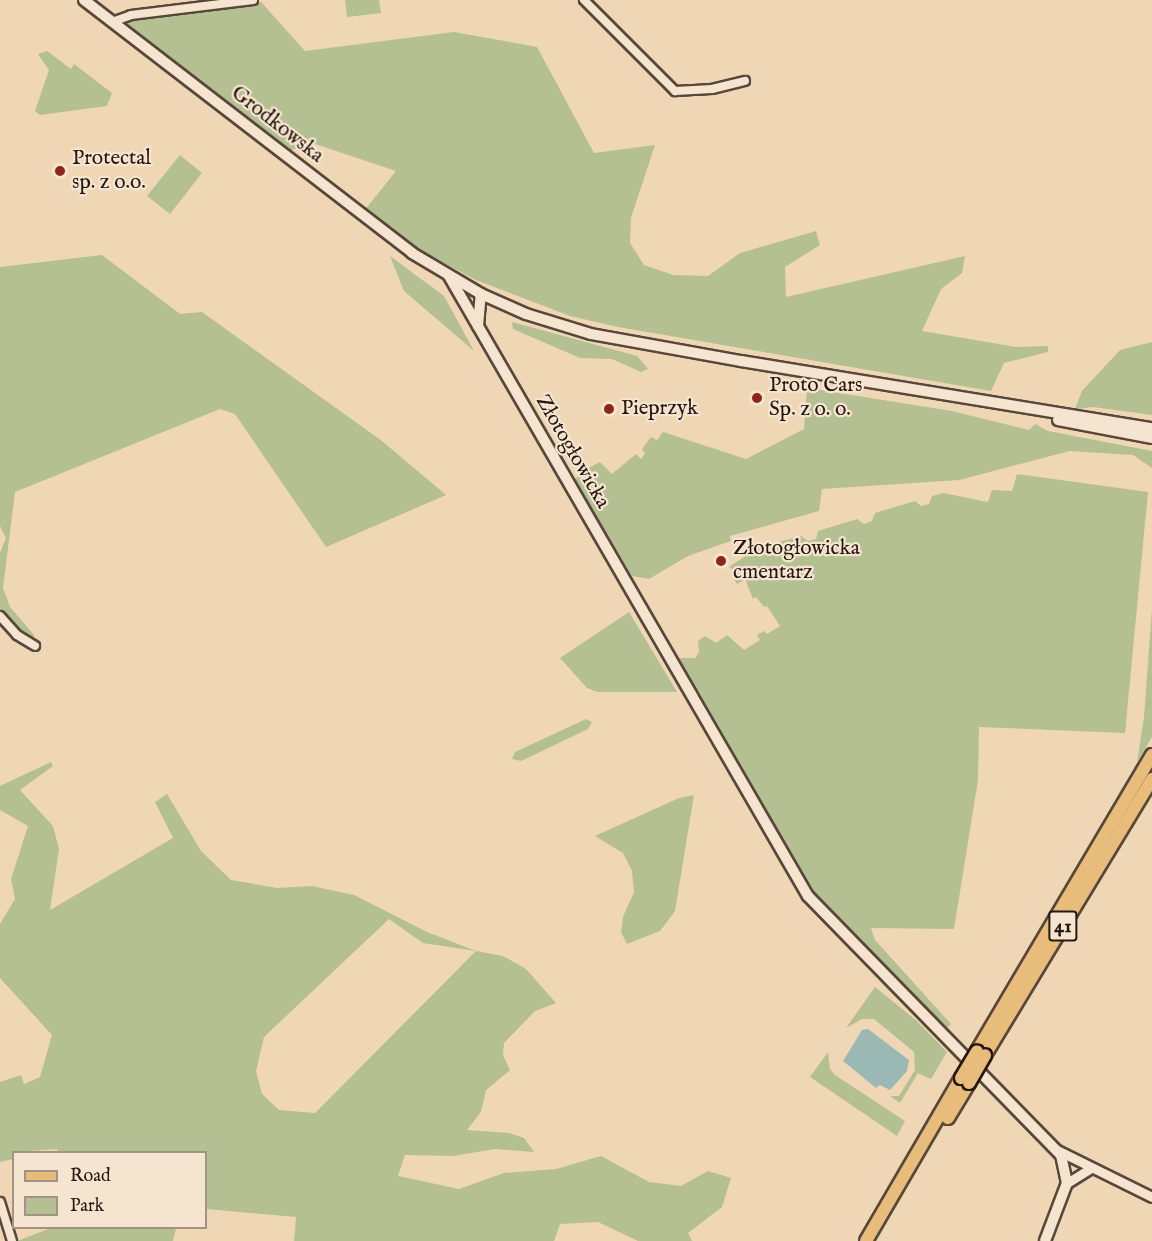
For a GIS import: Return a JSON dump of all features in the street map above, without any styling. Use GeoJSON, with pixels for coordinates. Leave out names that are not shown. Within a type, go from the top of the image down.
{"type":"FeatureCollection","features":[{"type":"Feature","properties":{"kind":"main road","name":"Grodkowska"},"geometry":{"type":"LineString","coordinates":[[84,0],[396,242],[449,276],[499,303],[591,334],[1030,411]]}},
{"type":"Feature","properties":{"kind":"main road","name":"Złotogłowicka"},"geometry":{"type":"LineString","coordinates":[[449,276],[468,315],[479,329],[808,896],[1056,1150]]}},
{"type":"Feature","properties":{"kind":"main road"},"geometry":{"type":"LineString","coordinates":[[468,315],[473,301],[481,294]]}},
{"type":"Feature","properties":{"kind":"main road"},"geometry":{"type":"LineString","coordinates":[[479,329],[481,294]]}},
{"type":"Feature","properties":{"kind":"main road"},"geometry":{"type":"LineString","coordinates":[[479,329],[484,312],[499,303]]}},
{"type":"Feature","properties":{"kind":"main road"},"geometry":{"type":"LineString","coordinates":[[1030,411],[1152,428]]}},
{"type":"Feature","properties":{"kind":"main road"},"geometry":{"type":"LineString","coordinates":[[1030,411],[1061,421],[1152,438]]}},
{"type":"Feature","properties":{"kind":"main road","name":"41"},"geometry":{"type":"LineString","coordinates":[[866,1241],[981,1053],[1152,755]]}},
{"type":"Feature","properties":{"kind":"main road","name":"41"},"geometry":{"type":"LineString","coordinates":[[981,1053],[1152,779]]}},
{"type":"Feature","properties":{"kind":"main road","name":"41"},"geometry":{"type":"LineString","coordinates":[[875,1241],[965,1080]]}},
{"type":"Feature","properties":{"kind":"main road"},"geometry":{"type":"LineString","coordinates":[[1045,1241],[1067,1183],[1065,1166],[1056,1150]]}},
{"type":"Feature","properties":{"kind":"street"},"geometry":{"type":"LineString","coordinates":[[112,22],[131,15],[254,0]]}},
{"type":"Feature","properties":{"kind":"street"},"geometry":{"type":"LineString","coordinates":[[584,0],[675,91],[712,89],[745,81]]}},
{"type":"Feature","properties":{"kind":"street"},"geometry":{"type":"LineString","coordinates":[[0,616],[17,635],[35,646]]}},
{"type":"Feature","properties":{"kind":"street"},"geometry":{"type":"LineString","coordinates":[[1056,1150],[1089,1169],[1152,1197]]}},
{"type":"Feature","properties":{"kind":"street"},"geometry":{"type":"LineString","coordinates":[[1067,1183],[1089,1169]]}},
{"type":"Feature","properties":{"kind":"street"},"geometry":{"type":"LineString","coordinates":[[0,1202],[12,1241]]}},
{"type":"Feature","properties":{"kind":"green space"},"geometry":{"type":"Polygon","coordinates":[[[345,0],[379,0],[381,13],[347,17],[345,0]]]}},
{"type":"Feature","properties":{"kind":"green space"},"geometry":{"type":"Polygon","coordinates":[[[261,2],[305,51],[454,32],[537,47],[594,153],[655,145],[631,218],[630,243],[644,265],[673,275],[708,276],[740,253],[816,231],[820,245],[785,267],[786,297],[965,256],[962,273],[941,289],[922,331],[1016,347],[1048,346],[1048,352],[1004,363],[991,391],[618,327],[570,316],[476,280],[420,250],[364,211],[396,171],[315,144],[287,151],[124,25],[123,21],[261,2]]]}},
{"type":"Feature","properties":{"kind":"green space"},"geometry":{"type":"Polygon","coordinates":[[[47,51],[71,69],[74,64],[112,93],[107,106],[40,115],[35,111],[49,70],[38,54],[47,51]]]}},
{"type":"Feature","properties":{"kind":"green space"},"geometry":{"type":"Polygon","coordinates":[[[180,155],[202,173],[170,214],[147,196],[180,155]]]}},
{"type":"Feature","properties":{"kind":"green space"},"geometry":{"type":"Polygon","coordinates":[[[102,255],[180,314],[202,312],[382,441],[446,495],[326,547],[235,414],[220,409],[15,492],[3,588],[10,607],[34,635],[34,643],[0,615],[0,553],[6,538],[0,526],[0,267],[102,255]]]}},
{"type":"Feature","properties":{"kind":"green space"},"geometry":{"type":"Polygon","coordinates":[[[390,256],[444,296],[474,351],[404,291],[390,256]]]}},
{"type":"Feature","properties":{"kind":"green space"},"geometry":{"type":"Polygon","coordinates":[[[512,322],[637,356],[648,369],[641,372],[612,359],[580,358],[513,329],[512,322]]]}},
{"type":"Feature","properties":{"kind":"green space"},"geometry":{"type":"Polygon","coordinates":[[[1152,342],[1152,415],[1093,407],[1075,409],[1082,391],[1120,350],[1152,342]]]}},
{"type":"Feature","properties":{"kind":"green space"},"geometry":{"type":"Polygon","coordinates":[[[807,388],[952,411],[1029,430],[1035,424],[1048,431],[1152,451],[1152,468],[1133,455],[1070,451],[959,480],[822,489],[819,511],[730,536],[731,541],[688,556],[649,579],[632,576],[575,480],[581,472],[600,462],[612,474],[636,454],[641,459],[645,454],[642,449],[651,437],[657,440],[663,432],[746,459],[804,429],[807,388]]]}},
{"type":"Feature","properties":{"kind":"green space"},"geometry":{"type":"Polygon","coordinates":[[[1017,474],[1148,492],[1125,733],[979,727],[978,780],[954,929],[871,928],[875,940],[951,1024],[947,1028],[831,915],[807,886],[675,658],[695,658],[699,652],[698,641],[705,636],[716,643],[727,635],[744,650],[760,640],[757,635],[764,631],[767,634],[780,626],[767,606],[764,607],[756,597],[753,599],[745,579],[737,584],[732,576],[737,572],[729,567],[759,547],[801,536],[808,541],[816,539],[818,531],[857,519],[864,524],[872,521],[875,513],[915,501],[921,506],[929,504],[932,496],[943,493],[988,502],[992,490],[1012,491],[1017,474]]]}},
{"type":"Feature","properties":{"kind":"green space"},"geometry":{"type":"Polygon","coordinates":[[[1152,609],[1152,737],[1137,762],[1144,717],[1152,609]]]}},
{"type":"Feature","properties":{"kind":"green space"},"geometry":{"type":"Polygon","coordinates":[[[629,612],[677,692],[598,692],[587,688],[560,658],[629,612]]]}},
{"type":"Feature","properties":{"kind":"green space"},"geometry":{"type":"Polygon","coordinates":[[[586,719],[592,722],[588,729],[521,761],[512,759],[515,752],[586,719]]]}},
{"type":"Feature","properties":{"kind":"green space"},"geometry":{"type":"Polygon","coordinates":[[[51,762],[53,766],[20,790],[53,826],[59,849],[50,910],[173,838],[155,802],[167,794],[201,851],[231,880],[277,888],[312,886],[354,895],[427,932],[476,951],[503,956],[526,969],[556,1003],[535,1011],[504,1043],[503,1055],[510,1070],[486,1090],[481,1112],[467,1130],[509,1133],[524,1138],[534,1152],[495,1149],[453,1156],[405,1155],[398,1176],[459,1189],[504,1173],[556,1169],[601,1156],[649,1182],[681,1186],[708,1171],[731,1178],[722,1207],[688,1233],[692,1241],[638,1241],[598,1222],[560,1224],[554,1241],[294,1241],[296,1217],[207,1209],[207,1151],[58,1151],[57,1149],[12,1151],[12,1159],[0,1162],[0,1082],[21,1075],[24,1084],[40,1077],[52,1035],[0,978],[0,924],[15,899],[11,879],[28,826],[0,810],[0,786],[51,762]],[[389,919],[264,1037],[256,1071],[262,1094],[279,1110],[315,1113],[476,951],[423,943],[389,919]]]}},
{"type":"Feature","properties":{"kind":"green space"},"geometry":{"type":"Polygon","coordinates":[[[694,795],[675,911],[660,931],[627,944],[621,932],[623,917],[634,892],[632,871],[623,853],[595,836],[679,798],[694,795]]]}},
{"type":"Feature","properties":{"kind":"green space"},"geometry":{"type":"Polygon","coordinates":[[[875,987],[917,1021],[947,1052],[931,1079],[918,1073],[900,1103],[890,1096],[899,1096],[915,1070],[914,1052],[874,1019],[862,1019],[846,1028],[875,987]]]}},
{"type":"Feature","properties":{"kind":"green space"},"geometry":{"type":"Polygon","coordinates":[[[828,1052],[830,1069],[835,1075],[905,1121],[897,1136],[810,1077],[828,1052]]]}},
{"type":"Feature","properties":{"kind":"green space"},"geometry":{"type":"Polygon","coordinates":[[[48,1229],[176,1229],[173,1241],[17,1241],[48,1229]]]}},
{"type":"Feature","properties":{"kind":"water"},"geometry":{"type":"Polygon","coordinates":[[[868,1029],[909,1060],[907,1071],[890,1090],[880,1085],[876,1088],[843,1061],[862,1030],[868,1029]]]}},
{"type":"Feature","properties":{"kind":"place","name":"Protectal sp. z o.o."},"geometry":{"type":"Point","coordinates":[60,171]}},
{"type":"Feature","properties":{"kind":"place","name":"Proto Cars Sp. z o. o."},"geometry":{"type":"Point","coordinates":[757,398]}},
{"type":"Feature","properties":{"kind":"place","name":"Pieprzyk"},"geometry":{"type":"Point","coordinates":[609,409]}},
{"type":"Feature","properties":{"kind":"place","name":"Złotogłowicka cmentarz"},"geometry":{"type":"Point","coordinates":[721,561]}}]}
